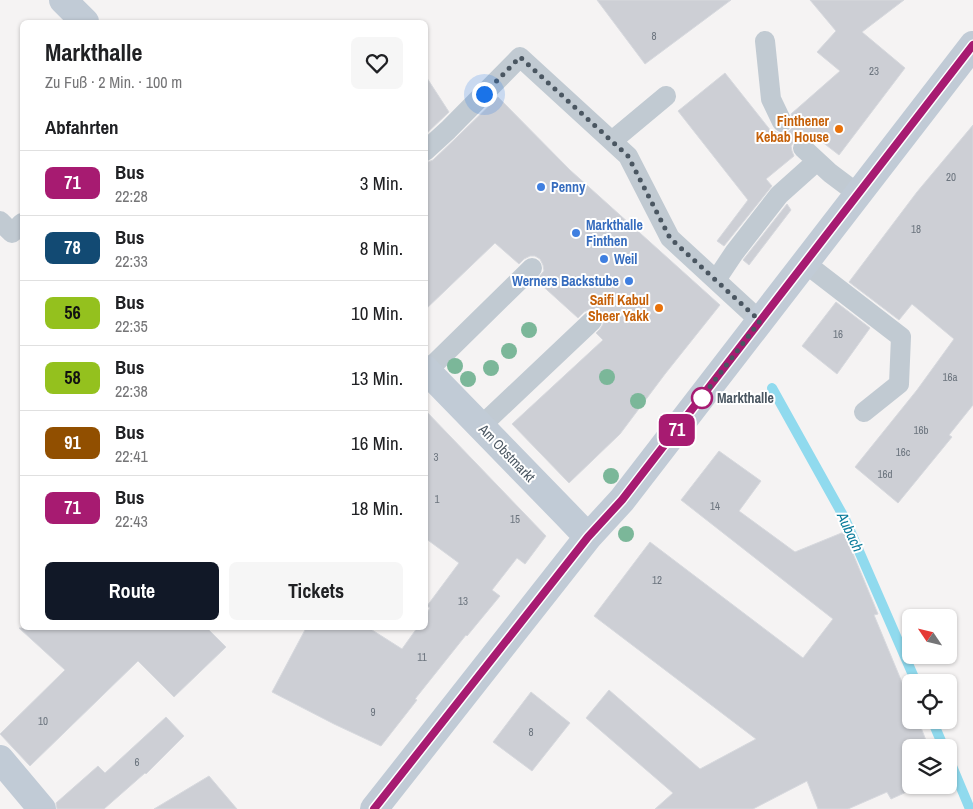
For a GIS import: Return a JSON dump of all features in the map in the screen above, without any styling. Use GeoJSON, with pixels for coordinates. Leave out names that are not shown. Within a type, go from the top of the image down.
{"type":"FeatureCollection","features":[{"type":"Feature","properties":{"kind":"main road"},"geometry":{"type":"LineString","coordinates":[[63,0],[83,20]]}},
{"type":"Feature","properties":{"kind":"main road"},"geometry":{"type":"LineString","coordinates":[[374,809],[588,537],[622,500],[973,45]]}},
{"type":"Feature","properties":{"kind":"main road","name":"Am Obstmarkt"},"geometry":{"type":"LineString","coordinates":[[428,372],[588,537]]}},
{"type":"Feature","properties":{"kind":"main road"},"geometry":{"type":"LineString","coordinates":[[0,759],[42,809]]}},
{"type":"Feature","properties":{"kind":"lane"},"geometry":{"type":"LineString","coordinates":[[765,41],[771,99],[782,122]]}},
{"type":"Feature","properties":{"kind":"lane"},"geometry":{"type":"LineString","coordinates":[[428,148],[520,57],[628,156],[670,238],[760,321]]}},
{"type":"Feature","properties":{"kind":"lane"},"geometry":{"type":"LineString","coordinates":[[612,141],[666,96]]}},
{"type":"Feature","properties":{"kind":"lane"},"geometry":{"type":"LineString","coordinates":[[716,280],[734,253],[810,154],[830,173],[858,194]]}},
{"type":"Feature","properties":{"kind":"lane"},"geometry":{"type":"LineString","coordinates":[[0,221],[12,233],[20,225]]}},
{"type":"Feature","properties":{"kind":"lane"},"geometry":{"type":"LineString","coordinates":[[805,263],[901,337],[899,384],[864,412]]}},
{"type":"Feature","properties":{"kind":"lane"},"geometry":{"type":"LineString","coordinates":[[428,368],[532,268]]}},
{"type":"Feature","properties":{"kind":"lane"},"geometry":{"type":"LineString","coordinates":[[481,426],[592,321]]}},
{"type":"Feature","properties":{"kind":"building"},"geometry":{"type":"Polygon","coordinates":[[[597,0],[731,0],[645,64],[597,0]]]}},
{"type":"Feature","properties":{"kind":"building"},"geometry":{"type":"Polygon","coordinates":[[[810,0],[904,0],[862,32],[905,68],[839,155],[817,138],[813,141],[805,136],[795,140],[791,146],[794,156],[766,179],[772,186],[724,246],[717,241],[748,200],[678,111],[725,73],[771,131],[773,129],[781,134],[788,132],[794,123],[791,114],[840,71],[817,52],[836,31],[810,0]]]}},
{"type":"Feature","properties":{"kind":"building"},"geometry":{"type":"Polygon","coordinates":[[[428,80],[449,112],[428,132],[428,80]]]}},
{"type":"Feature","properties":{"kind":"building","name":"Markthalle Finthen"},"geometry":{"type":"Polygon","coordinates":[[[498,97],[570,170],[720,305],[620,434],[569,483],[512,424],[603,340],[596,333],[603,324],[601,313],[590,309],[578,318],[536,280],[544,271],[540,259],[530,256],[519,264],[495,243],[428,307],[428,162],[433,160],[498,97]]]}},
{"type":"Feature","properties":{"kind":"building"},"geometry":{"type":"Polygon","coordinates":[[[973,125],[973,405],[949,435],[952,437],[898,503],[855,467],[917,390],[954,339],[912,304],[899,320],[849,282],[917,192],[973,125]]]}},
{"type":"Feature","properties":{"kind":"building"},"geometry":{"type":"Polygon","coordinates":[[[787,204],[791,210],[749,265],[743,260],[787,204]]]}},
{"type":"Feature","properties":{"kind":"building"},"geometry":{"type":"Polygon","coordinates":[[[836,302],[870,328],[837,374],[802,346],[836,302]]]}},
{"type":"Feature","properties":{"kind":"building"},"geometry":{"type":"Polygon","coordinates":[[[428,413],[546,536],[525,564],[517,558],[492,590],[500,596],[415,699],[417,700],[381,746],[272,692],[305,630],[372,630],[402,649],[416,630],[428,630],[428,611],[430,608],[428,605],[459,563],[428,540],[428,413]]]}},
{"type":"Feature","properties":{"kind":"building"},"geometry":{"type":"Polygon","coordinates":[[[719,451],[761,481],[739,511],[795,552],[844,532],[878,614],[874,615],[902,682],[902,729],[922,729],[925,739],[902,739],[902,794],[891,799],[887,792],[848,809],[818,809],[807,781],[753,809],[655,809],[673,793],[586,718],[609,690],[700,769],[756,739],[594,616],[650,542],[803,658],[833,619],[681,500],[719,451]]]}},
{"type":"Feature","properties":{"kind":"building"},"geometry":{"type":"Polygon","coordinates":[[[21,630],[209,630],[226,647],[174,697],[138,661],[30,766],[0,734],[65,670],[21,630]]]}},
{"type":"Feature","properties":{"kind":"building"},"geometry":{"type":"Polygon","coordinates":[[[531,692],[570,723],[532,771],[493,742],[531,692]]]}},
{"type":"Feature","properties":{"kind":"building"},"geometry":{"type":"Polygon","coordinates":[[[166,717],[184,736],[146,774],[104,809],[57,809],[56,803],[98,766],[105,773],[166,717]]]}},
{"type":"Feature","properties":{"kind":"building"},"geometry":{"type":"Polygon","coordinates":[[[209,776],[237,809],[154,809],[209,776]]]}},
{"type":"Feature","properties":{"kind":"waterway","name":"Aubach"},"geometry":{"type":"LineString","coordinates":[[772,388],[845,519],[913,674]]}},
{"type":"Feature","properties":{"kind":"waterway","name":"Aubach"},"geometry":{"type":"LineString","coordinates":[[936,729],[940,739]]}},
{"type":"Feature","properties":{"kind":"waterway","name":"Aubach"},"geometry":{"type":"LineString","coordinates":[[957,778],[970,809]]}},
{"type":"Feature","properties":{"kind":"bus line","name":"71"},"geometry":{"type":"LineString","coordinates":[[374,809],[588,537],[622,500],[973,45]]}},
{"type":"Feature","properties":{"kind":"place","name":"Finthener Kebab House"},"geometry":{"type":"Point","coordinates":[839,129]}},
{"type":"Feature","properties":{"kind":"place","name":"Penny"},"geometry":{"type":"Point","coordinates":[541,187]}},
{"type":"Feature","properties":{"kind":"place","name":"Markthalle Finthen"},"geometry":{"type":"Point","coordinates":[576,233]}},
{"type":"Feature","properties":{"kind":"place","name":"Weil"},"geometry":{"type":"Point","coordinates":[604,259]}},
{"type":"Feature","properties":{"kind":"place","name":"Werners Backstube"},"geometry":{"type":"Point","coordinates":[629,281]}},
{"type":"Feature","properties":{"kind":"place","name":"Saifi Kabul Sheer Yakk"},"geometry":{"type":"Point","coordinates":[659,308]}},
{"type":"Feature","properties":{"kind":"place","name":"Markthalle"},"geometry":{"type":"Point","coordinates":[702,398]}},
{"type":"Feature","properties":{"kind":"route"},"geometry":{"type":"LineString","coordinates":[[484,94],[520,57],[628,156],[670,238],[760,321],[699,401],[702,398]]}}]}
